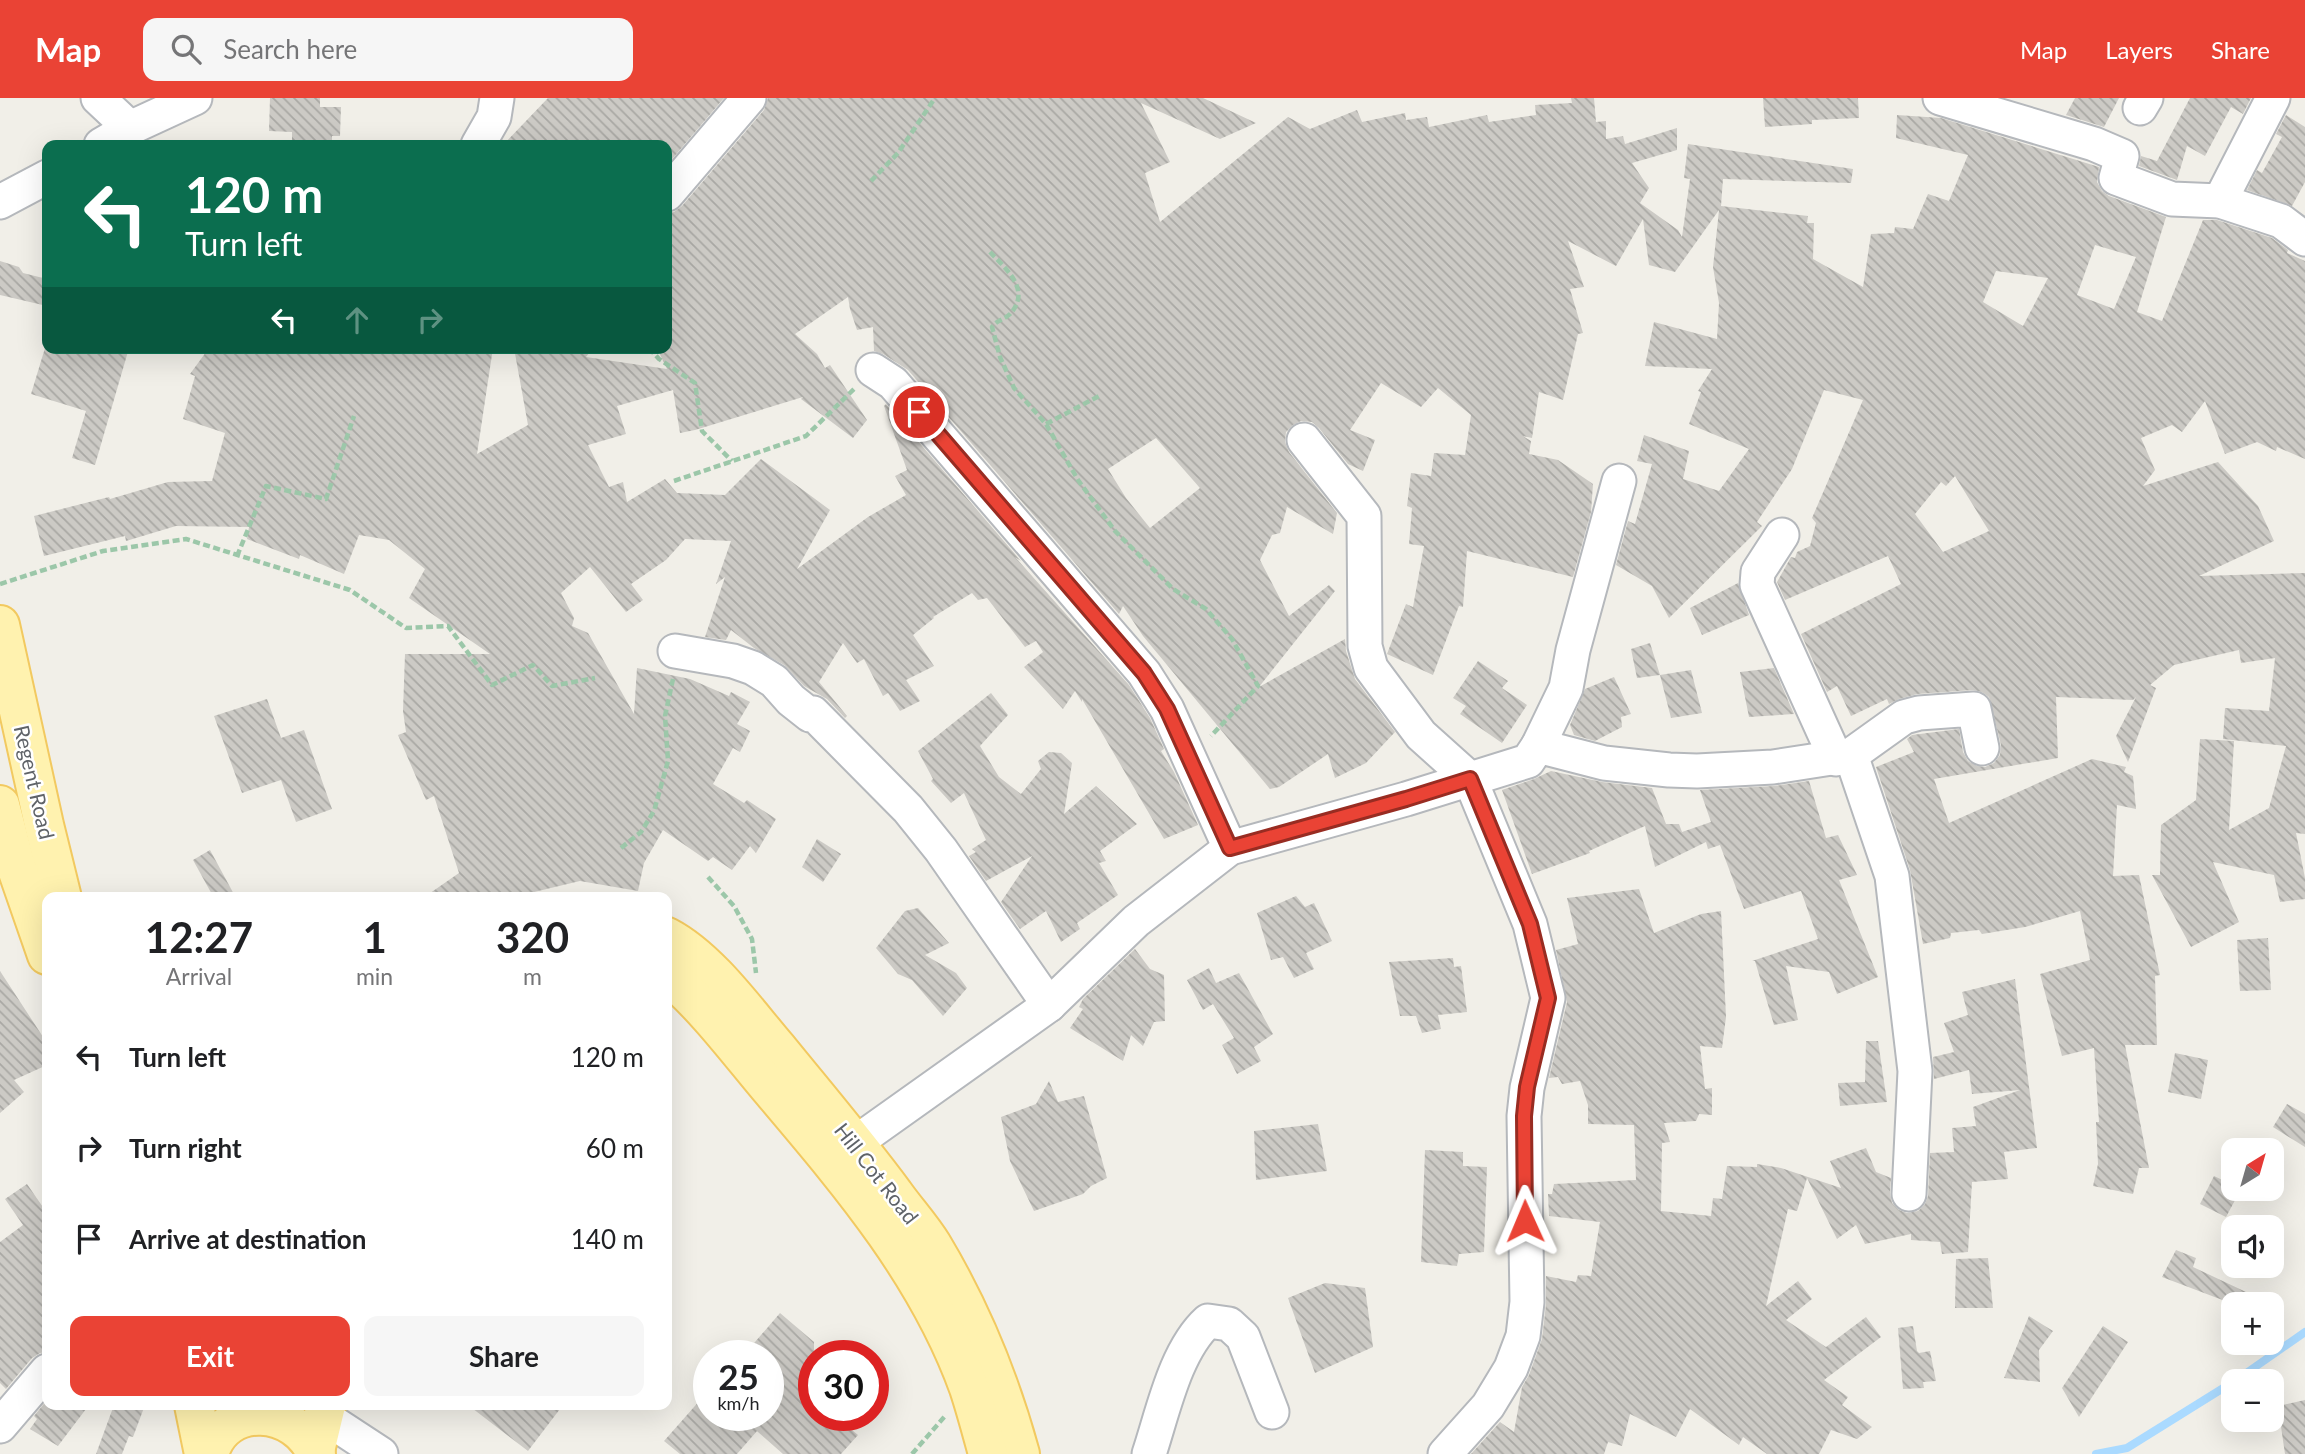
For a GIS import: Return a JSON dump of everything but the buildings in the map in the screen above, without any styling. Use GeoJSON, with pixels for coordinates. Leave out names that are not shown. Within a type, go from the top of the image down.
{"type":"FeatureCollection","features":[{"type":"Feature","properties":{"kind":"main road","name":"Regent Road"},"geometry":{"type":"LineString","coordinates":[[0,625],[61,892]]}},
{"type":"Feature","properties":{"kind":"main road","name":"Regent Road"},"geometry":{"type":"LineString","coordinates":[[0,805],[15,863],[42,941]]}},
{"type":"Feature","properties":{"kind":"main road","name":"Hill Cot Road"},"geometry":{"type":"LineString","coordinates":[[672,940],[709,970],[752,1019],[855,1143],[931,1244],[982,1343],[1008,1410],[1020,1454]]}},
{"type":"Feature","properties":{"kind":"main road","name":"Hill Cot Road"},"geometry":{"type":"LineString","coordinates":[[672,979],[695,1000],[827,1156],[891,1238],[946,1335],[969,1388],[988,1454]]}},
{"type":"Feature","properties":{"kind":"main road"},"geometry":{"type":"LineString","coordinates":[[195,1410],[207,1454]]}},
{"type":"Feature","properties":{"kind":"main road"},"geometry":{"type":"LineString","coordinates":[[207,1454],[224,1429],[241,1418],[270,1410]]}},
{"type":"Feature","properties":{"kind":"main road"},"geometry":{"type":"LineString","coordinates":[[273,1410],[298,1428],[320,1432]]}},
{"type":"Feature","properties":{"kind":"street"},"geometry":{"type":"LineString","coordinates":[[97,98],[130,128]]}},
{"type":"Feature","properties":{"kind":"street"},"geometry":{"type":"LineString","coordinates":[[110,140],[195,98]]}},
{"type":"Feature","properties":{"kind":"street"},"geometry":{"type":"LineString","coordinates":[[481,140],[495,117],[497,98]]}},
{"type":"Feature","properties":{"kind":"street"},"geometry":{"type":"LineString","coordinates":[[672,188],[749,98]]}},
{"type":"Feature","properties":{"kind":"street"},"geometry":{"type":"LineString","coordinates":[[1940,98],[2094,144],[2122,156],[2116,178],[2172,199],[2220,201],[2281,221],[2305,239]]}},
{"type":"Feature","properties":{"kind":"street"},"geometry":{"type":"LineString","coordinates":[[2228,146],[2253,98]]}},
{"type":"Feature","properties":{"kind":"street"},"geometry":{"type":"LineString","coordinates":[[2220,201],[2273,98]]}},
{"type":"Feature","properties":{"kind":"street"},"geometry":{"type":"LineString","coordinates":[[0,202],[42,180]]}},
{"type":"Feature","properties":{"kind":"street"},"geometry":{"type":"LineString","coordinates":[[873,370],[893,383],[1144,673],[1167,709],[1230,848]]}},
{"type":"Feature","properties":{"kind":"street"},"geometry":{"type":"LineString","coordinates":[[1304,440],[1364,516],[1365,646],[1371,668],[1421,735],[1470,779],[1530,924],[1548,998],[1527,1087],[1524,1116],[1527,1302],[1523,1336],[1511,1368],[1488,1406],[1446,1454]]}},
{"type":"Feature","properties":{"kind":"street"},"geometry":{"type":"LineString","coordinates":[[855,1143],[1049,1005],[1136,921],[1230,848],[1406,799],[1528,761],[1566,688],[1573,650],[1619,481]]}},
{"type":"Feature","properties":{"kind":"street"},"geometry":{"type":"LineString","coordinates":[[1782,535],[1758,572],[1757,585],[1844,757],[1892,876],[1915,1071],[1909,1194]]}},
{"type":"Feature","properties":{"kind":"street"},"geometry":{"type":"LineString","coordinates":[[675,651],[733,661],[753,668],[775,681],[791,700],[810,715],[813,713],[908,810],[942,850],[1049,1005]]}},
{"type":"Feature","properties":{"kind":"street"},"geometry":{"type":"LineString","coordinates":[[1538,746],[1604,763],[1696,771],[1773,767],[1844,757],[1904,717],[1919,713],[1974,709],[1982,748]]}},
{"type":"Feature","properties":{"kind":"street"},"geometry":{"type":"LineString","coordinates":[[1149,1454],[1186,1350],[1195,1333],[1208,1321],[1229,1324],[1244,1337],[1272,1412]]}},
{"type":"Feature","properties":{"kind":"street"},"geometry":{"type":"LineString","coordinates":[[0,1426],[42,1377]]}},
{"type":"Feature","properties":{"kind":"street"},"geometry":{"type":"LineString","coordinates":[[320,1432],[381,1454]]}},
{"type":"Feature","properties":{"kind":"path"},"geometry":{"type":"LineString","coordinates":[[871,181],[898,153],[935,98]]}},
{"type":"Feature","properties":{"kind":"path"},"geometry":{"type":"LineString","coordinates":[[989,252],[1011,274],[1019,288],[1018,304],[1007,317],[997,321],[992,327],[1000,357],[1014,388],[1045,425],[1115,531],[1172,589],[1206,609],[1231,639],[1258,686],[1204,744]]}},
{"type":"Feature","properties":{"kind":"path"},"geometry":{"type":"LineString","coordinates":[[654,354],[695,383],[702,431],[732,461]]}},
{"type":"Feature","properties":{"kind":"path"},"geometry":{"type":"LineString","coordinates":[[674,481],[806,436],[873,370]]}},
{"type":"Feature","properties":{"kind":"path"},"geometry":{"type":"LineString","coordinates":[[1045,425],[1099,396]]}},
{"type":"Feature","properties":{"kind":"path"},"geometry":{"type":"LineString","coordinates":[[237,555],[267,486],[326,499],[354,416]]}},
{"type":"Feature","properties":{"kind":"path"},"geometry":{"type":"LineString","coordinates":[[0,584],[103,551],[186,539],[351,590],[406,628],[449,626],[492,685],[533,665],[552,685],[595,678]]}},
{"type":"Feature","properties":{"kind":"path"},"geometry":{"type":"LineString","coordinates":[[621,848],[641,832],[654,811],[668,761],[665,716],[674,672],[675,651]]}},
{"type":"Feature","properties":{"kind":"path"},"geometry":{"type":"LineString","coordinates":[[708,877],[734,906],[752,939],[761,1007],[752,1019]]}},
{"type":"Feature","properties":{"kind":"path"},"geometry":{"type":"LineString","coordinates":[[912,1454],[969,1388]]}},
{"type":"Feature","properties":{"kind":"waterway"},"geometry":{"type":"LineString","coordinates":[[2252,1369],[2305,1332]]}},
{"type":"Feature","properties":{"kind":"waterway"},"geometry":{"type":"LineString","coordinates":[[2096,1454],[2127,1448],[2221,1389]]}},
{"type":"Feature","properties":{"kind":"route"},"geometry":{"type":"LineString","coordinates":[[919,412],[1144,673],[1167,709],[1230,848],[1470,779],[1530,924],[1548,998],[1527,1087],[1524,1116],[1525,1221]]}}]}
